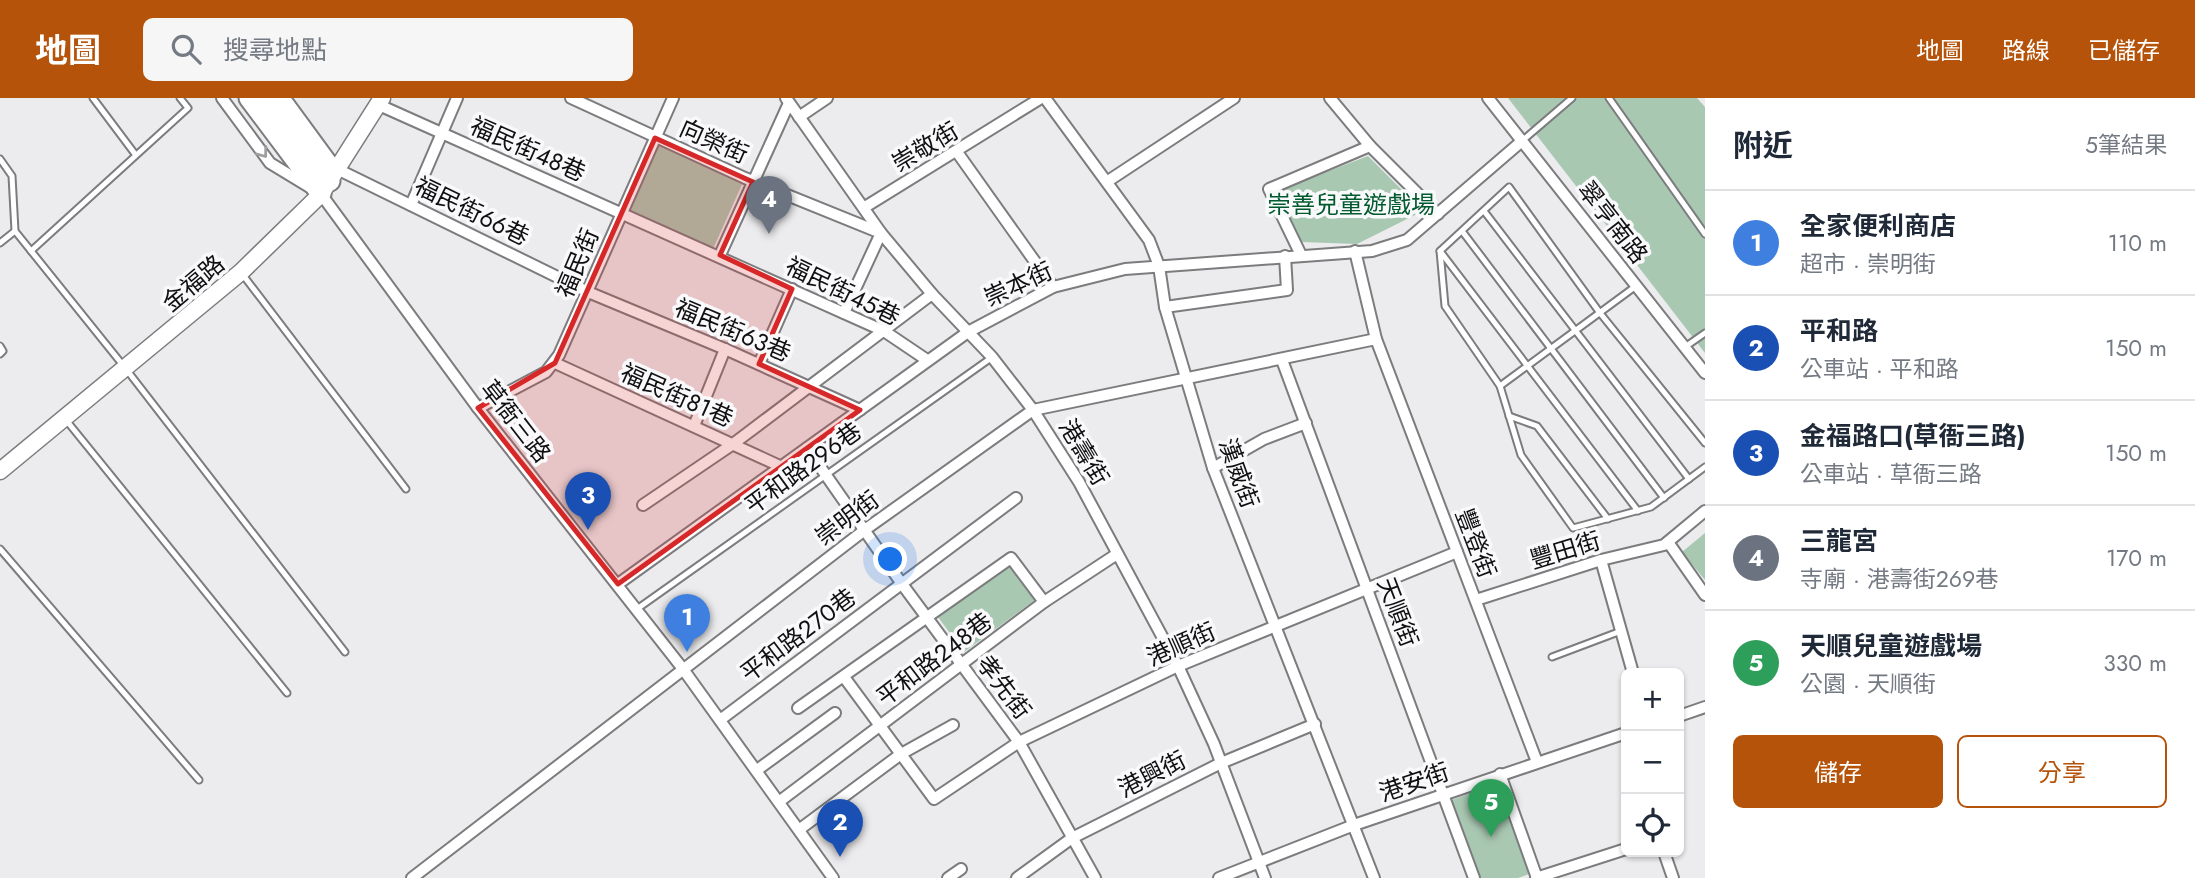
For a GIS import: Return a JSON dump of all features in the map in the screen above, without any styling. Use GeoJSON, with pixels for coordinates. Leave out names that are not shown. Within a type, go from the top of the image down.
{"type":"FeatureCollection","features":[{"type":"Feature","properties":{"kind":"highway"},"geometry":{"type":"LineString","coordinates":[[249,98],[329,181]]}},
{"type":"Feature","properties":{"kind":"highway"},"geometry":{"type":"LineString","coordinates":[[269,98],[329,181]]}},
{"type":"Feature","properties":{"kind":"street","name":"福民街66巷"},"geometry":{"type":"LineString","coordinates":[[222,98],[270,163],[411,205],[588,292]]}},
{"type":"Feature","properties":{"kind":"street","name":"草衙三路"},"geometry":{"type":"LineString","coordinates":[[285,98],[329,181],[478,408],[683,669],[834,878]]}},
{"type":"Feature","properties":{"kind":"street"},"geometry":{"type":"LineString","coordinates":[[411,205],[457,98]]}},
{"type":"Feature","properties":{"kind":"street","name":"向榮街"},"geometry":{"type":"LineString","coordinates":[[570,98],[753,182],[881,233]]}},
{"type":"Feature","properties":{"kind":"street","name":"福民街"},"geometry":{"type":"LineString","coordinates":[[555,363],[673,98]]}},
{"type":"Feature","properties":{"kind":"street"},"geometry":{"type":"LineString","coordinates":[[799,117],[827,98]]}},
{"type":"Feature","properties":{"kind":"street","name":"崇敬街"},"geometry":{"type":"LineString","coordinates":[[865,207],[1043,98]]}},
{"type":"Feature","properties":{"kind":"street","name":"漢威街"},"geometry":{"type":"LineString","coordinates":[[1043,98],[1108,181],[1149,240],[1159,266],[1165,307],[1213,468],[1374,878]]}},
{"type":"Feature","properties":{"kind":"street"},"geometry":{"type":"LineString","coordinates":[[1108,181],[1234,98]]}},
{"type":"Feature","properties":{"kind":"street"},"geometry":{"type":"LineString","coordinates":[[1330,98],[1370,146],[1438,214]]}},
{"type":"Feature","properties":{"kind":"street","name":"翠亨南路"},"geometry":{"type":"LineString","coordinates":[[1488,98],[1705,373]]}},
{"type":"Feature","properties":{"kind":"street"},"geometry":{"type":"LineString","coordinates":[[720,255],[787,100]]}},
{"type":"Feature","properties":{"kind":"street","name":"港壽街"},"geometry":{"type":"LineString","coordinates":[[787,100],[881,233],[932,294],[992,357],[1033,410],[1079,482],[1178,666],[1221,763],[1265,878]]}},
{"type":"Feature","properties":{"kind":"street","name":"金福路"},"geometry":{"type":"LineString","coordinates":[[0,471],[66,420],[241,272],[329,181],[380,101]]}},
{"type":"Feature","properties":{"kind":"street","name":"福民街48巷"},"geometry":{"type":"LineString","coordinates":[[380,101],[441,133],[622,214]]}},
{"type":"Feature","properties":{"kind":"street","name":"崇本街"},"geometry":{"type":"LineString","coordinates":[[618,584],[968,332],[1053,287],[1125,269],[1372,251],[1407,240],[1522,141]]}},
{"type":"Feature","properties":{"kind":"street"},"geometry":{"type":"LineString","coordinates":[[1301,255],[1269,189],[1370,146]]}},
{"type":"Feature","properties":{"kind":"street"},"geometry":{"type":"LineString","coordinates":[[957,152],[1053,287]]}},
{"type":"Feature","properties":{"kind":"street","name":"福民街45巷"},"geometry":{"type":"LineString","coordinates":[[622,214],[720,255],[884,331],[927,360]]}},
{"type":"Feature","properties":{"kind":"street"},"geometry":{"type":"LineString","coordinates":[[844,313],[881,233]]}},
{"type":"Feature","properties":{"kind":"street","name":"豐登街"},"geometry":{"type":"LineString","coordinates":[[1355,251],[1376,340],[1537,762]]}},
{"type":"Feature","properties":{"kind":"street"},"geometry":{"type":"LineString","coordinates":[[1165,307],[1287,290],[1285,256]]}},
{"type":"Feature","properties":{"kind":"street"},"geometry":{"type":"LineString","coordinates":[[760,364],[792,289]]}},
{"type":"Feature","properties":{"kind":"street","name":"福民街63巷"},"geometry":{"type":"LineString","coordinates":[[588,292],[760,364],[860,410]]}},
{"type":"Feature","properties":{"kind":"street"},"geometry":{"type":"LineString","coordinates":[[643,505],[733,444],[932,294]]}},
{"type":"Feature","properties":{"kind":"street","name":"崇明街"},"geometry":{"type":"LineString","coordinates":[[412,878],[866,529],[1033,410],[1376,340]]}},
{"type":"Feature","properties":{"kind":"street"},"geometry":{"type":"LineString","coordinates":[[694,426],[725,349]]}},
{"type":"Feature","properties":{"kind":"street","name":"天順街"},"geometry":{"type":"LineString","coordinates":[[1282,360],[1474,878]]}},
{"type":"Feature","properties":{"kind":"street"},"geometry":{"type":"LineString","coordinates":[[478,408],[546,372],[555,363]]}},
{"type":"Feature","properties":{"kind":"street","name":"福民街81巷"},"geometry":{"type":"LineString","coordinates":[[555,363],[782,467]]}},
{"type":"Feature","properties":{"kind":"street"},"geometry":{"type":"LineString","coordinates":[[1213,468],[1264,439],[1306,423]]}},
{"type":"Feature","properties":{"kind":"street","name":"孝先街"},"geometry":{"type":"LineString","coordinates":[[807,448],[902,584],[1019,742],[1095,878]]}},
{"type":"Feature","properties":{"kind":"street","name":"平和路270巷"},"geometry":{"type":"LineString","coordinates":[[720,720],[1016,498]]}},
{"type":"Feature","properties":{"kind":"street","name":"豐田街"},"geometry":{"type":"LineString","coordinates":[[1476,600],[1601,559],[1668,542],[1705,511]]}},
{"type":"Feature","properties":{"kind":"street"},"geometry":{"type":"LineString","coordinates":[[1668,542],[1705,595]]}},
{"type":"Feature","properties":{"kind":"street","name":"港順街"},"geometry":{"type":"LineString","coordinates":[[901,754],[934,799],[1019,742],[1178,666],[1457,552]]}},
{"type":"Feature","properties":{"kind":"street","name":"平和路248巷"},"geometry":{"type":"LineString","coordinates":[[780,801],[1044,602],[1117,554]]}},
{"type":"Feature","properties":{"kind":"street"},"geometry":{"type":"LineString","coordinates":[[799,708],[1011,558],[1044,602]]}},
{"type":"Feature","properties":{"kind":"street"},"geometry":{"type":"LineString","coordinates":[[1601,559],[1632,668]]}},
{"type":"Feature","properties":{"kind":"street"},"geometry":{"type":"LineString","coordinates":[[845,677],[901,754]]}},
{"type":"Feature","properties":{"kind":"street"},"geometry":{"type":"LineString","coordinates":[[1684,714],[1705,707]]}},
{"type":"Feature","properties":{"kind":"street"},"geometry":{"type":"LineString","coordinates":[[757,770],[835,713]]}},
{"type":"Feature","properties":{"kind":"street","name":"港興街"},"geometry":{"type":"LineString","coordinates":[[1017,878],[1072,838],[1221,763],[1315,724]]}},
{"type":"Feature","properties":{"kind":"street"},"geometry":{"type":"LineString","coordinates":[[800,830],[901,754],[953,725]]}},
{"type":"Feature","properties":{"kind":"street","name":"港安街"},"geometry":{"type":"LineString","coordinates":[[1219,878],[1354,825],[1621,735]]}},
{"type":"Feature","properties":{"kind":"street"},"geometry":{"type":"LineString","coordinates":[[1500,774],[1536,878],[1621,851]]}},
{"type":"Feature","properties":{"kind":"street"},"geometry":{"type":"LineString","coordinates":[[1666,857],[1673,878]]}},
{"type":"Feature","properties":{"kind":"street"},"geometry":{"type":"LineString","coordinates":[[948,878],[961,869]]}},
{"type":"Feature","properties":{"kind":"lane"},"geometry":{"type":"LineString","coordinates":[[93,98],[135,154]]}},
{"type":"Feature","properties":{"kind":"lane"},"geometry":{"type":"LineString","coordinates":[[31,251],[188,108],[180,98]]}},
{"type":"Feature","properties":{"kind":"lane"},"geometry":{"type":"LineString","coordinates":[[1522,141],[1572,98]]}},
{"type":"Feature","properties":{"kind":"lane"},"geometry":{"type":"LineString","coordinates":[[1609,98],[1705,234]]}},
{"type":"Feature","properties":{"kind":"lane"},"geometry":{"type":"LineString","coordinates":[[0,159],[12,176],[15,231],[126,369],[345,652]]}},
{"type":"Feature","properties":{"kind":"lane"},"geometry":{"type":"LineString","coordinates":[[1440,251],[1509,187],[1600,313],[1705,443]]}},
{"type":"Feature","properties":{"kind":"lane"},"geometry":{"type":"LineString","coordinates":[[1484,211],[1689,479]]}},
{"type":"Feature","properties":{"kind":"lane"},"geometry":{"type":"LineString","coordinates":[[0,243],[15,231]]}},
{"type":"Feature","properties":{"kind":"lane"},"geometry":{"type":"LineString","coordinates":[[1462,231],[1664,498]]}},
{"type":"Feature","properties":{"kind":"lane"},"geometry":{"type":"LineString","coordinates":[[1440,251],[1638,511]]}},
{"type":"Feature","properties":{"kind":"lane"},"geometry":{"type":"LineString","coordinates":[[1440,251],[1445,306],[1500,386],[1521,455],[1573,528],[1651,507],[1705,467]]}},
{"type":"Feature","properties":{"kind":"lane"},"geometry":{"type":"LineString","coordinates":[[241,272],[406,489]]}},
{"type":"Feature","properties":{"kind":"lane"},"geometry":{"type":"LineString","coordinates":[[1500,386],[1636,286]]}},
{"type":"Feature","properties":{"kind":"lane"},"geometry":{"type":"LineString","coordinates":[[1685,347],[1705,333]]}},
{"type":"Feature","properties":{"kind":"lane"},"geometry":{"type":"LineString","coordinates":[[0,346],[3,351],[0,354]]}},
{"type":"Feature","properties":{"kind":"lane","name":"平和路296巷"},"geometry":{"type":"LineString","coordinates":[[637,610],[825,473],[992,357]]}},
{"type":"Feature","properties":{"kind":"lane"},"geometry":{"type":"LineString","coordinates":[[1509,416],[1537,426],[1608,519]]}},
{"type":"Feature","properties":{"kind":"lane"},"geometry":{"type":"LineString","coordinates":[[66,420],[287,693]]}},
{"type":"Feature","properties":{"kind":"lane"},"geometry":{"type":"LineString","coordinates":[[0,549],[199,780]]}},
{"type":"Feature","properties":{"kind":"lane"},"geometry":{"type":"LineString","coordinates":[[1552,657],[1621,631]]}},
{"type":"Feature","properties":{"kind":"highlighted area"},"geometry":{"type":"Polygon","coordinates":[[[655,138],[753,182],[720,255],[792,289],[759,364],[860,410],[618,584],[478,408],[555,363],[655,138]]]}},
{"type":"Feature","properties":{"kind":"green space"},"geometry":{"type":"Polygon","coordinates":[[[1508,98],[1697,98],[1705,107],[1705,353],[1508,98]]]}},
{"type":"Feature","properties":{"kind":"green space"},"geometry":{"type":"Polygon","coordinates":[[[657,144],[743,182],[713,249],[627,212],[657,144]]]}},
{"type":"Feature","properties":{"kind":"green space","name":"崇善兒童遊戲場"},"geometry":{"type":"Polygon","coordinates":[[[1368,156],[1423,211],[1357,244],[1301,242],[1277,191],[1368,156]]]}},
{"type":"Feature","properties":{"kind":"green space"},"geometry":{"type":"Polygon","coordinates":[[[1705,533],[1705,580],[1682,552],[1705,533]]]}},
{"type":"Feature","properties":{"kind":"green space"},"geometry":{"type":"Polygon","coordinates":[[[1010,559],[1038,598],[964,652],[935,613],[1010,559]]]}},
{"type":"Feature","properties":{"kind":"green space"},"geometry":{"type":"Polygon","coordinates":[[[1499,783],[1532,873],[1518,878],[1477,878],[1449,801],[1499,783]]]}},
{"type":"Feature","properties":{"kind":"place","name":"三龍宮"},"geometry":{"type":"Point","coordinates":[769,234]}},
{"type":"Feature","properties":{"kind":"place","name":"金福路口(草衙三路)"},"geometry":{"type":"Point","coordinates":[588,530]}},
{"type":"Feature","properties":{"kind":"place","name":"全家便利商店"},"geometry":{"type":"Point","coordinates":[687,652]}},
{"type":"Feature","properties":{"kind":"place","name":"天順兒童遊戲場"},"geometry":{"type":"Point","coordinates":[1491,837]}},
{"type":"Feature","properties":{"kind":"place","name":"平和路"},"geometry":{"type":"Point","coordinates":[840,857]}}]}
